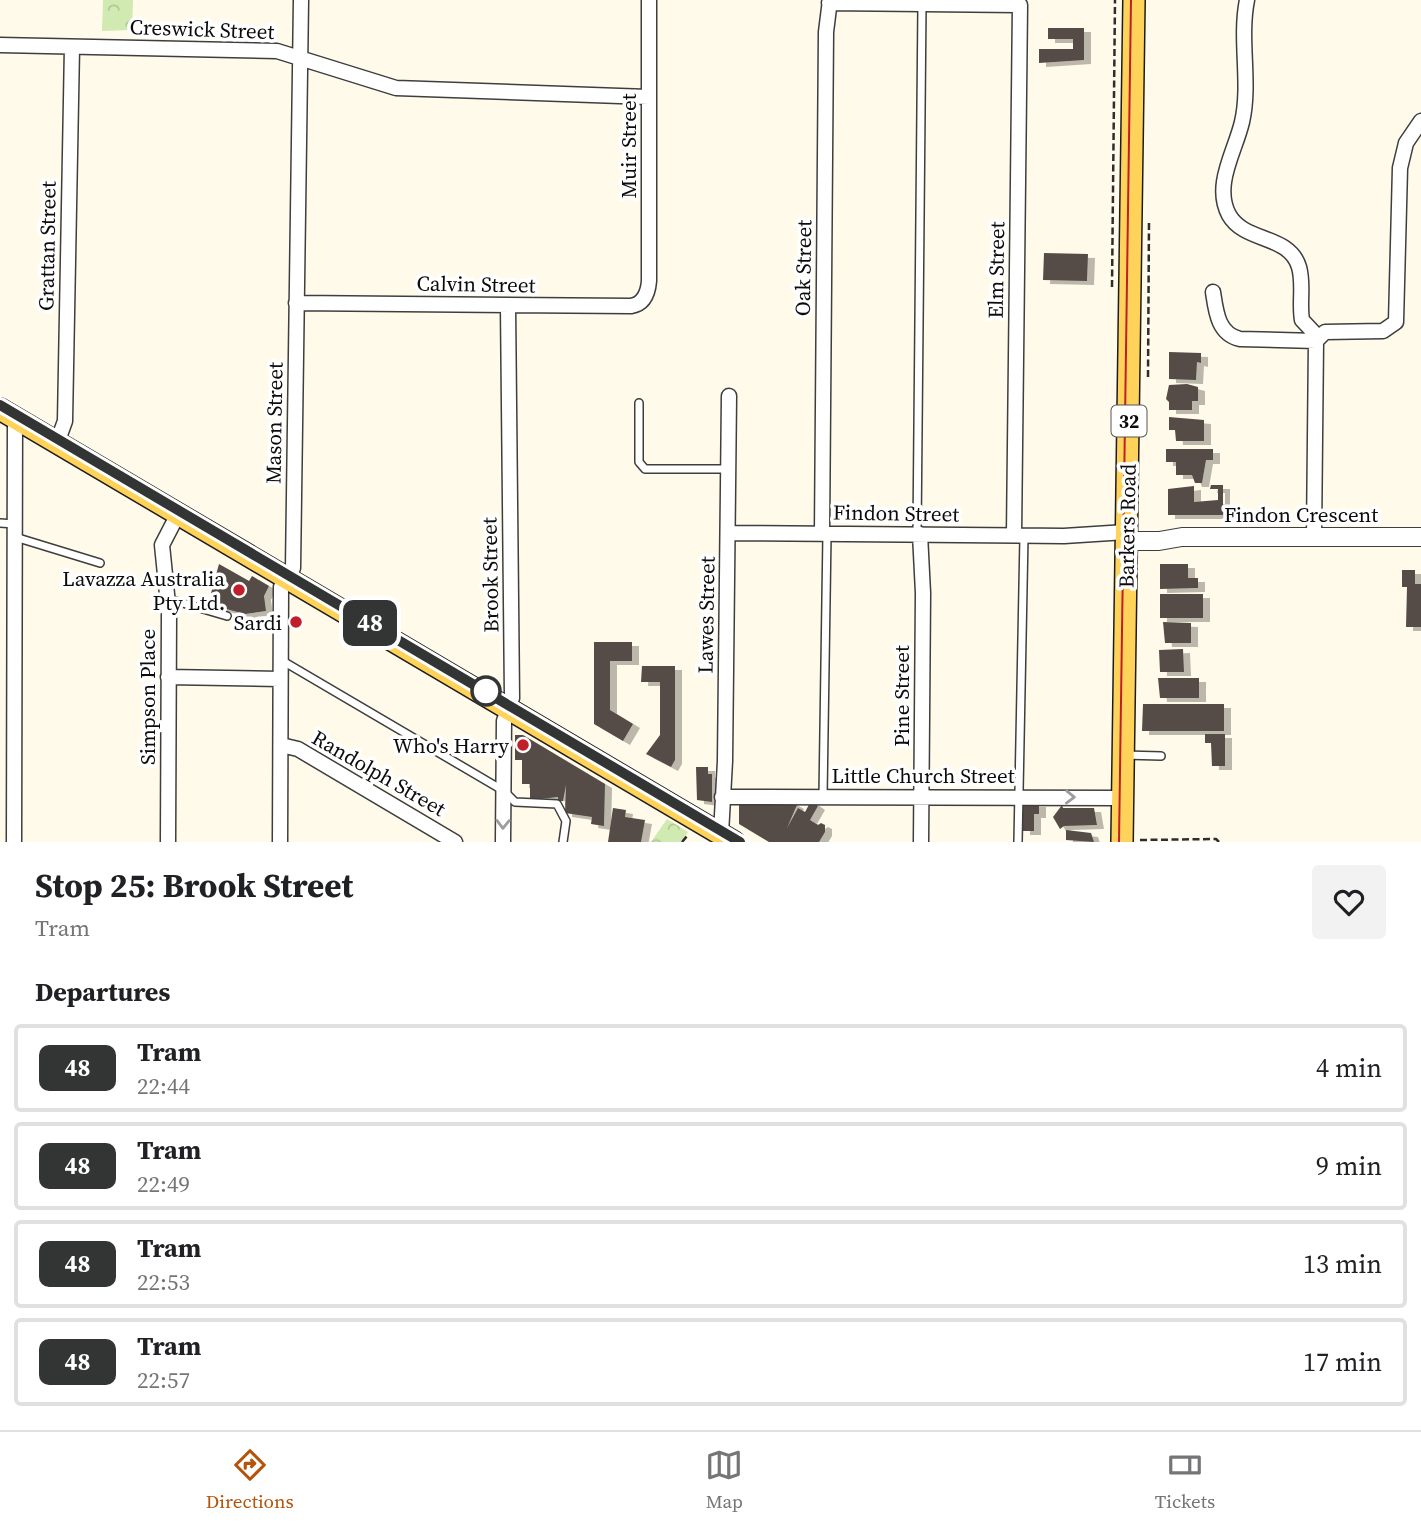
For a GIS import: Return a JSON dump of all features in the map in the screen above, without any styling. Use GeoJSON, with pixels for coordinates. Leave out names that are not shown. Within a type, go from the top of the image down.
{"type":"FeatureCollection","features":[{"type":"Feature","properties":{"kind":"main road","name":"Barkers Road"},"geometry":{"type":"LineString","coordinates":[[1131,841],[1123,798],[1123,755],[1134,0]]}},
{"type":"Feature","properties":{"kind":"main road"},"geometry":{"type":"LineString","coordinates":[[8,413],[728,838]]}},
{"type":"Feature","properties":{"kind":"street","name":"Mason Street"},"geometry":{"type":"LineString","coordinates":[[280,842],[281,587],[293,568],[301,0]]}},
{"type":"Feature","properties":{"kind":"street","name":"Muir Street"},"geometry":{"type":"LineString","coordinates":[[648,291],[649,0]]}},
{"type":"Feature","properties":{"kind":"street"},"geometry":{"type":"LineString","coordinates":[[1247,0],[1244,109],[1226,171],[1225,206],[1240,228],[1280,244],[1296,259],[1301,273],[1302,320],[1317,339],[1314,537]]}},
{"type":"Feature","properties":{"kind":"street"},"geometry":{"type":"LineString","coordinates":[[829,2],[922,4]]}},
{"type":"Feature","properties":{"kind":"street","name":"Oak Street"},"geometry":{"type":"LineString","coordinates":[[824,533],[829,2]]}},
{"type":"Feature","properties":{"kind":"street","name":"Elm Street"},"geometry":{"type":"LineString","coordinates":[[922,4],[1020,5],[1019,535]]}},
{"type":"Feature","properties":{"kind":"street","name":"Creswick Street"},"geometry":{"type":"LineString","coordinates":[[0,45],[267,50],[396,89],[648,97]]}},
{"type":"Feature","properties":{"kind":"street","name":"Grattan Street"},"geometry":{"type":"LineString","coordinates":[[57,443],[65,421],[72,47]]}},
{"type":"Feature","properties":{"kind":"street"},"geometry":{"type":"LineString","coordinates":[[1213,292],[1220,322],[1229,336],[1240,339],[1317,339],[1330,331],[1384,331],[1396,322],[1401,168],[1406,143],[1421,121]]}},
{"type":"Feature","properties":{"kind":"street","name":"Calvin Street"},"geometry":{"type":"LineString","coordinates":[[296,303],[631,306],[640,303],[648,291]]}},
{"type":"Feature","properties":{"kind":"street","name":"Brook Street"},"geometry":{"type":"LineString","coordinates":[[503,842],[504,721],[512,694],[508,306]]}},
{"type":"Feature","properties":{"kind":"street","name":"Lawes Street"},"geometry":{"type":"LineString","coordinates":[[728,838],[722,797],[729,396]]}},
{"type":"Feature","properties":{"kind":"street"},"geometry":{"type":"LineString","coordinates":[[8,413],[14,842]]}},
{"type":"Feature","properties":{"kind":"street","name":"Simpson Place"},"geometry":{"type":"LineString","coordinates":[[168,842],[168,599],[162,545],[178,514]]}},
{"type":"Feature","properties":{"kind":"street","name":"Findon Street"},"geometry":{"type":"LineString","coordinates":[[728,533],[1126,536]]}},
{"type":"Feature","properties":{"kind":"street","name":"Pine Street"},"geometry":{"type":"LineString","coordinates":[[921,842],[922,534]]}},
{"type":"Feature","properties":{"kind":"street","name":"Findon Crescent"},"geometry":{"type":"LineString","coordinates":[[1126,536],[1421,537]]}},
{"type":"Feature","properties":{"kind":"street"},"geometry":{"type":"LineString","coordinates":[[168,677],[281,679]]}},
{"type":"Feature","properties":{"kind":"street","name":"Randolph Street"},"geometry":{"type":"LineString","coordinates":[[281,745],[298,750],[455,842]]}},
{"type":"Feature","properties":{"kind":"street","name":"Little Church Street"},"geometry":{"type":"LineString","coordinates":[[722,797],[1123,798]]}},
{"type":"Feature","properties":{"kind":"lane"},"geometry":{"type":"LineString","coordinates":[[922,4],[922,534]]}},
{"type":"Feature","properties":{"kind":"lane"},"geometry":{"type":"LineString","coordinates":[[639,403],[639,462],[645,468],[729,469]]}},
{"type":"Feature","properties":{"kind":"lane"},"geometry":{"type":"LineString","coordinates":[[10,528],[100,563]]}},
{"type":"Feature","properties":{"kind":"lane"},"geometry":{"type":"LineString","coordinates":[[823,796],[824,533]]}},
{"type":"Feature","properties":{"kind":"lane"},"geometry":{"type":"LineString","coordinates":[[1018,842],[1019,535]]}},
{"type":"Feature","properties":{"kind":"lane"},"geometry":{"type":"LineString","coordinates":[[168,599],[226,616]]}},
{"type":"Feature","properties":{"kind":"lane"},"geometry":{"type":"LineString","coordinates":[[280,660],[503,791],[515,803],[557,804],[566,821],[563,842]]}},
{"type":"Feature","properties":{"kind":"lane"},"geometry":{"type":"LineString","coordinates":[[1123,755],[1161,756]]}},
{"type":"Feature","properties":{"kind":"path"},"geometry":{"type":"LineString","coordinates":[[1112,293],[1115,0]]}},
{"type":"Feature","properties":{"kind":"path"},"geometry":{"type":"LineString","coordinates":[[1131,841],[1219,842]]}},
{"type":"Feature","properties":{"kind":"green space"},"geometry":{"type":"Polygon","coordinates":[[[103,0],[133,0],[132,30],[102,31],[103,0]]]}},
{"type":"Feature","properties":{"kind":"green space"},"geometry":{"type":"Polygon","coordinates":[[[667,819],[688,832],[682,842],[651,842],[667,819]]]}},
{"type":"Feature","properties":{"kind":"building"},"geometry":{"type":"Polygon","coordinates":[[[1048,28],[1084,28],[1084,60],[1039,63],[1039,49],[1073,49],[1073,39],[1048,39],[1048,28]]]}},
{"type":"Feature","properties":{"kind":"building"},"geometry":{"type":"Polygon","coordinates":[[[1044,253],[1088,254],[1087,281],[1043,280],[1044,253]]]}},
{"type":"Feature","properties":{"kind":"building"},"geometry":{"type":"Polygon","coordinates":[[[1169,352],[1201,353],[1201,363],[1197,362],[1196,380],[1169,379],[1169,352]]]}},
{"type":"Feature","properties":{"kind":"building"},"geometry":{"type":"Polygon","coordinates":[[[1187,384],[1198,387],[1198,401],[1192,401],[1192,410],[1169,410],[1169,402],[1166,399],[1169,385],[1187,384]]]}},
{"type":"Feature","properties":{"kind":"building"},"geometry":{"type":"Polygon","coordinates":[[[1169,417],[1204,420],[1204,441],[1176,441],[1175,430],[1169,430],[1169,417]]]}},
{"type":"Feature","properties":{"kind":"building"},"geometry":{"type":"Polygon","coordinates":[[[1166,449],[1213,449],[1213,460],[1206,460],[1202,483],[1195,483],[1192,475],[1176,475],[1176,462],[1166,462],[1166,449]]]}},
{"type":"Feature","properties":{"kind":"building"},"geometry":{"type":"Polygon","coordinates":[[[1211,485],[1223,485],[1223,515],[1168,515],[1168,489],[1194,486],[1194,502],[1218,500],[1218,489],[1210,489],[1211,485]]]}},
{"type":"Feature","properties":{"kind":"building","name":"Lavazza Australia Pty Ltd."},"geometry":{"type":"Polygon","coordinates":[[[219,564],[249,581],[252,576],[269,586],[264,596],[266,611],[245,614],[208,604],[219,564]]]}},
{"type":"Feature","properties":{"kind":"building"},"geometry":{"type":"Polygon","coordinates":[[[1160,564],[1188,564],[1188,578],[1198,578],[1198,588],[1160,589],[1160,564]]]}},
{"type":"Feature","properties":{"kind":"building"},"geometry":{"type":"Polygon","coordinates":[[[1402,570],[1415,570],[1415,584],[1421,584],[1421,627],[1406,627],[1407,587],[1402,587],[1402,570]]]}},
{"type":"Feature","properties":{"kind":"building"},"geometry":{"type":"Polygon","coordinates":[[[1160,594],[1203,594],[1203,618],[1160,618],[1160,594]]]}},
{"type":"Feature","properties":{"kind":"building"},"geometry":{"type":"Polygon","coordinates":[[[1163,622],[1191,623],[1191,643],[1165,643],[1163,622]]]}},
{"type":"Feature","properties":{"kind":"building"},"geometry":{"type":"Polygon","coordinates":[[[594,642],[632,642],[632,661],[610,661],[610,710],[633,724],[623,741],[594,724],[594,642]]]}},
{"type":"Feature","properties":{"kind":"building"},"geometry":{"type":"Polygon","coordinates":[[[1183,649],[1184,672],[1160,672],[1159,650],[1183,649]]]}},
{"type":"Feature","properties":{"kind":"building"},"geometry":{"type":"Polygon","coordinates":[[[642,666],[675,666],[675,760],[671,767],[646,754],[660,735],[660,682],[641,682],[642,666]]]}},
{"type":"Feature","properties":{"kind":"building"},"geometry":{"type":"Polygon","coordinates":[[[1158,678],[1199,678],[1199,698],[1160,698],[1158,678]]]}},
{"type":"Feature","properties":{"kind":"building"},"geometry":{"type":"Polygon","coordinates":[[[1143,704],[1224,704],[1224,731],[1142,731],[1143,704]]]}},
{"type":"Feature","properties":{"kind":"building"},"geometry":{"type":"Polygon","coordinates":[[[1205,734],[1225,734],[1225,766],[1212,766],[1211,743],[1205,743],[1205,734]]]}},
{"type":"Feature","properties":{"kind":"building"},"geometry":{"type":"Polygon","coordinates":[[[515,735],[523,735],[605,784],[604,826],[591,824],[592,817],[565,813],[566,785],[563,801],[558,801],[558,797],[530,800],[530,784],[522,784],[522,760],[515,760],[515,735]]]}},
{"type":"Feature","properties":{"kind":"building"},"geometry":{"type":"Polygon","coordinates":[[[696,767],[708,767],[708,774],[712,774],[712,802],[697,800],[696,767]]]}},
{"type":"Feature","properties":{"kind":"building"},"geometry":{"type":"Polygon","coordinates":[[[766,800],[790,801],[797,805],[787,828],[798,808],[805,812],[811,801],[818,806],[810,820],[818,825],[825,825],[825,832],[819,842],[769,842],[739,824],[739,803],[758,801],[763,805],[766,800]]]}},
{"type":"Feature","properties":{"kind":"building"},"geometry":{"type":"Polygon","coordinates":[[[1023,803],[1039,803],[1039,814],[1034,814],[1034,831],[1023,831],[1023,803]]]}},
{"type":"Feature","properties":{"kind":"building"},"geometry":{"type":"Polygon","coordinates":[[[1062,805],[1063,808],[1094,808],[1097,825],[1064,826],[1060,829],[1053,817],[1062,805]]]}},
{"type":"Feature","properties":{"kind":"building"},"geometry":{"type":"Polygon","coordinates":[[[613,808],[626,810],[625,817],[645,820],[641,842],[608,842],[613,808]]]}},
{"type":"Feature","properties":{"kind":"building"},"geometry":{"type":"Polygon","coordinates":[[[1066,830],[1091,833],[1094,842],[1066,840],[1066,830]]]}},
{"type":"Feature","properties":{"kind":"tram line"},"geometry":{"type":"LineString","coordinates":[[1119,842],[1131,0]]}},
{"type":"Feature","properties":{"kind":"tram line"},"geometry":{"type":"LineString","coordinates":[[0,405],[740,842]]}},
{"type":"Feature","properties":{"kind":"tram line","name":"48"},"geometry":{"type":"LineString","coordinates":[[0,405],[740,842]]}},
{"type":"Feature","properties":{"kind":"place","name":"Lavazza Australia Pty Ltd."},"geometry":{"type":"Point","coordinates":[239,590]}},
{"type":"Feature","properties":{"kind":"place","name":"Sardi"},"geometry":{"type":"Point","coordinates":[296,622]}},
{"type":"Feature","properties":{"kind":"place","name":"Who's Harry"},"geometry":{"type":"Point","coordinates":[523,745]}}]}
